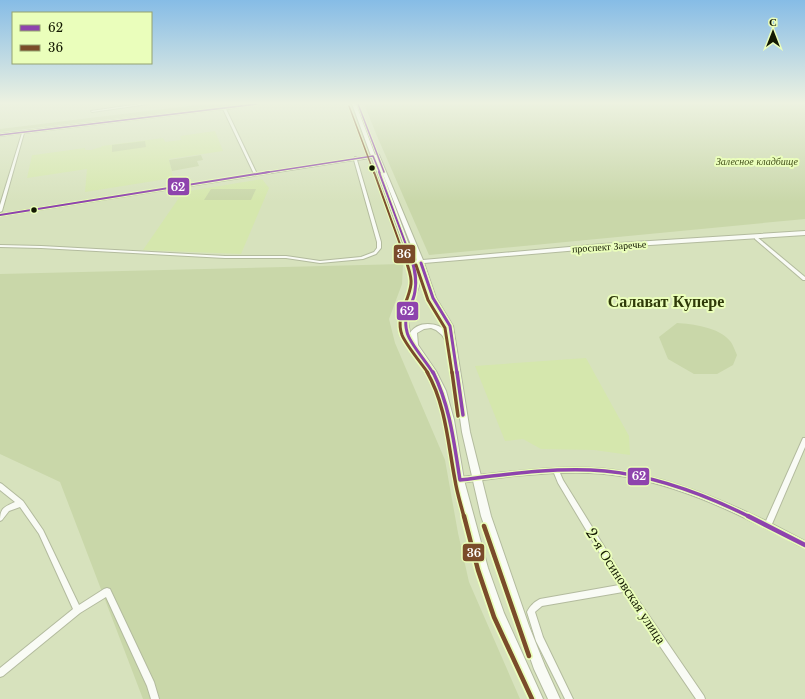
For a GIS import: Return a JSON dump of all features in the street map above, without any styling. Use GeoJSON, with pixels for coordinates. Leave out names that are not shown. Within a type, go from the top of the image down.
{"type":"FeatureCollection","features":[{"type":"Feature","properties":{"kind":"street"},"geometry":{"type":"LineString","coordinates":[[0,210],[22,137]]}},
{"type":"Feature","properties":{"kind":"street"},"geometry":{"type":"LineString","coordinates":[[237,137],[255,174]]}},
{"type":"Feature","properties":{"kind":"street"},"geometry":{"type":"LineString","coordinates":[[367,137],[421,262],[433,298],[450,326],[460,399],[476,478],[486,516],[524,626],[540,669],[554,699]]}},
{"type":"Feature","properties":{"kind":"street"},"geometry":{"type":"LineString","coordinates":[[369,137],[412,263],[416,286],[406,314],[405,322],[407,334],[432,371],[442,391],[450,420],[460,480],[483,568],[499,615],[537,699]]}},
{"type":"Feature","properties":{"kind":"street"},"geometry":{"type":"LineString","coordinates":[[0,215],[375,156]]}},
{"type":"Feature","properties":{"kind":"street"},"geometry":{"type":"LineString","coordinates":[[0,246],[224,257],[286,257],[311,262],[362,258],[375,253],[379,248],[379,242],[356,158]]}},
{"type":"Feature","properties":{"kind":"street","name":"проспект Заречье"},"geometry":{"type":"LineString","coordinates":[[412,263],[603,246],[756,238],[805,233]]}},
{"type":"Feature","properties":{"kind":"street"},"geometry":{"type":"LineString","coordinates":[[756,238],[805,279]]}},
{"type":"Feature","properties":{"kind":"street"},"geometry":{"type":"LineString","coordinates":[[415,346],[414,332],[421,327],[427,326],[442,330],[453,347]]}},
{"type":"Feature","properties":{"kind":"street"},"geometry":{"type":"LineString","coordinates":[[768,525],[805,440]]}},
{"type":"Feature","properties":{"kind":"street"},"geometry":{"type":"LineString","coordinates":[[460,480],[513,473],[556,471],[601,471],[649,479],[718,502],[768,525],[805,545]]}},
{"type":"Feature","properties":{"kind":"street","name":"2-я Осиновская улица"},"geometry":{"type":"LineString","coordinates":[[556,471],[560,481],[625,588],[701,699]]}},
{"type":"Feature","properties":{"kind":"street"},"geometry":{"type":"LineString","coordinates":[[0,486],[21,503],[41,532],[77,610]]}},
{"type":"Feature","properties":{"kind":"street"},"geometry":{"type":"LineString","coordinates":[[0,518],[7,509],[21,503]]}},
{"type":"Feature","properties":{"kind":"street"},"geometry":{"type":"LineString","coordinates":[[569,699],[539,638],[531,612],[533,608],[540,603],[625,588]]}},
{"type":"Feature","properties":{"kind":"street"},"geometry":{"type":"LineString","coordinates":[[0,673],[77,610],[107,592],[152,685],[155,699]]}},
{"type":"Feature","properties":{"kind":"shaded area"},"geometry":{"type":"Polygon","coordinates":[[[180,137],[217,137],[223,151],[169,159],[173,178],[85,192],[87,169],[27,178],[32,155],[85,148],[85,150],[91,150],[102,146],[163,138],[165,142],[181,140],[180,137]]]}},
{"type":"Feature","properties":{"kind":"shaded area"},"geometry":{"type":"Polygon","coordinates":[[[262,179],[269,188],[241,254],[143,250],[183,192],[262,179]]]}},
{"type":"Feature","properties":{"kind":"shaded area"},"geometry":{"type":"Polygon","coordinates":[[[586,358],[629,436],[630,455],[594,450],[541,449],[523,439],[505,441],[475,366],[586,358]]]}},
{"type":"Feature","properties":{"kind":"green space","name":"Залесное кладбище"},"geometry":{"type":"Polygon","coordinates":[[[377,137],[805,137],[805,219],[429,255],[377,137]]]}},
{"type":"Feature","properties":{"kind":"green space"},"geometry":{"type":"Polygon","coordinates":[[[145,141],[146,147],[112,152],[112,145],[145,141]]]}},
{"type":"Feature","properties":{"kind":"green space"},"geometry":{"type":"Polygon","coordinates":[[[201,155],[203,160],[197,161],[199,166],[172,171],[169,160],[201,155]]]}},
{"type":"Feature","properties":{"kind":"green space"},"geometry":{"type":"Polygon","coordinates":[[[211,189],[256,189],[251,200],[204,200],[211,189]]]}},
{"type":"Feature","properties":{"kind":"green space"},"geometry":{"type":"Polygon","coordinates":[[[403,264],[402,284],[389,319],[395,343],[445,460],[458,533],[469,582],[520,699],[143,699],[60,482],[0,454],[0,274],[403,264]]]}},
{"type":"Feature","properties":{"kind":"green space"},"geometry":{"type":"Polygon","coordinates":[[[677,323],[705,327],[725,336],[731,342],[737,355],[733,365],[717,374],[694,374],[668,359],[659,337],[677,323]]]}},
{"type":"Feature","properties":{"kind":"transit line","name":"36"},"geometry":{"type":"LineString","coordinates":[[360,137],[404,253],[411,277],[411,285],[401,313],[400,322],[402,335],[428,374],[437,393],[445,421],[455,481],[478,570],[494,617],[532,699]]}},
{"type":"Feature","properties":{"kind":"transit line","name":"62"},"geometry":{"type":"LineString","coordinates":[[370,137],[384,172]]}},
{"type":"Feature","properties":{"kind":"transit line","name":"62"},"geometry":{"type":"LineString","coordinates":[[0,215],[373,156],[409,251],[416,276],[415,292],[406,314],[405,322],[407,334],[432,371],[442,391],[450,420],[460,480],[564,470],[605,471],[626,474],[673,485],[696,493],[740,512],[805,545]]}},
{"type":"Feature","properties":{"kind":"transit line","name":"62"},"geometry":{"type":"LineString","coordinates":[[421,263],[433,298],[450,326],[463,415]]}},
{"type":"Feature","properties":{"kind":"transit line","name":"36"},"geometry":{"type":"LineString","coordinates":[[416,265],[428,300],[445,328],[458,416]]}},
{"type":"Feature","properties":{"kind":"transit line","name":"36"},"geometry":{"type":"LineString","coordinates":[[484,526],[529,656]]}},
{"type":"Feature","properties":{"kind":"district","name":"Салават Купере"},"geometry":{"type":"Point","coordinates":[666,301]}}]}
